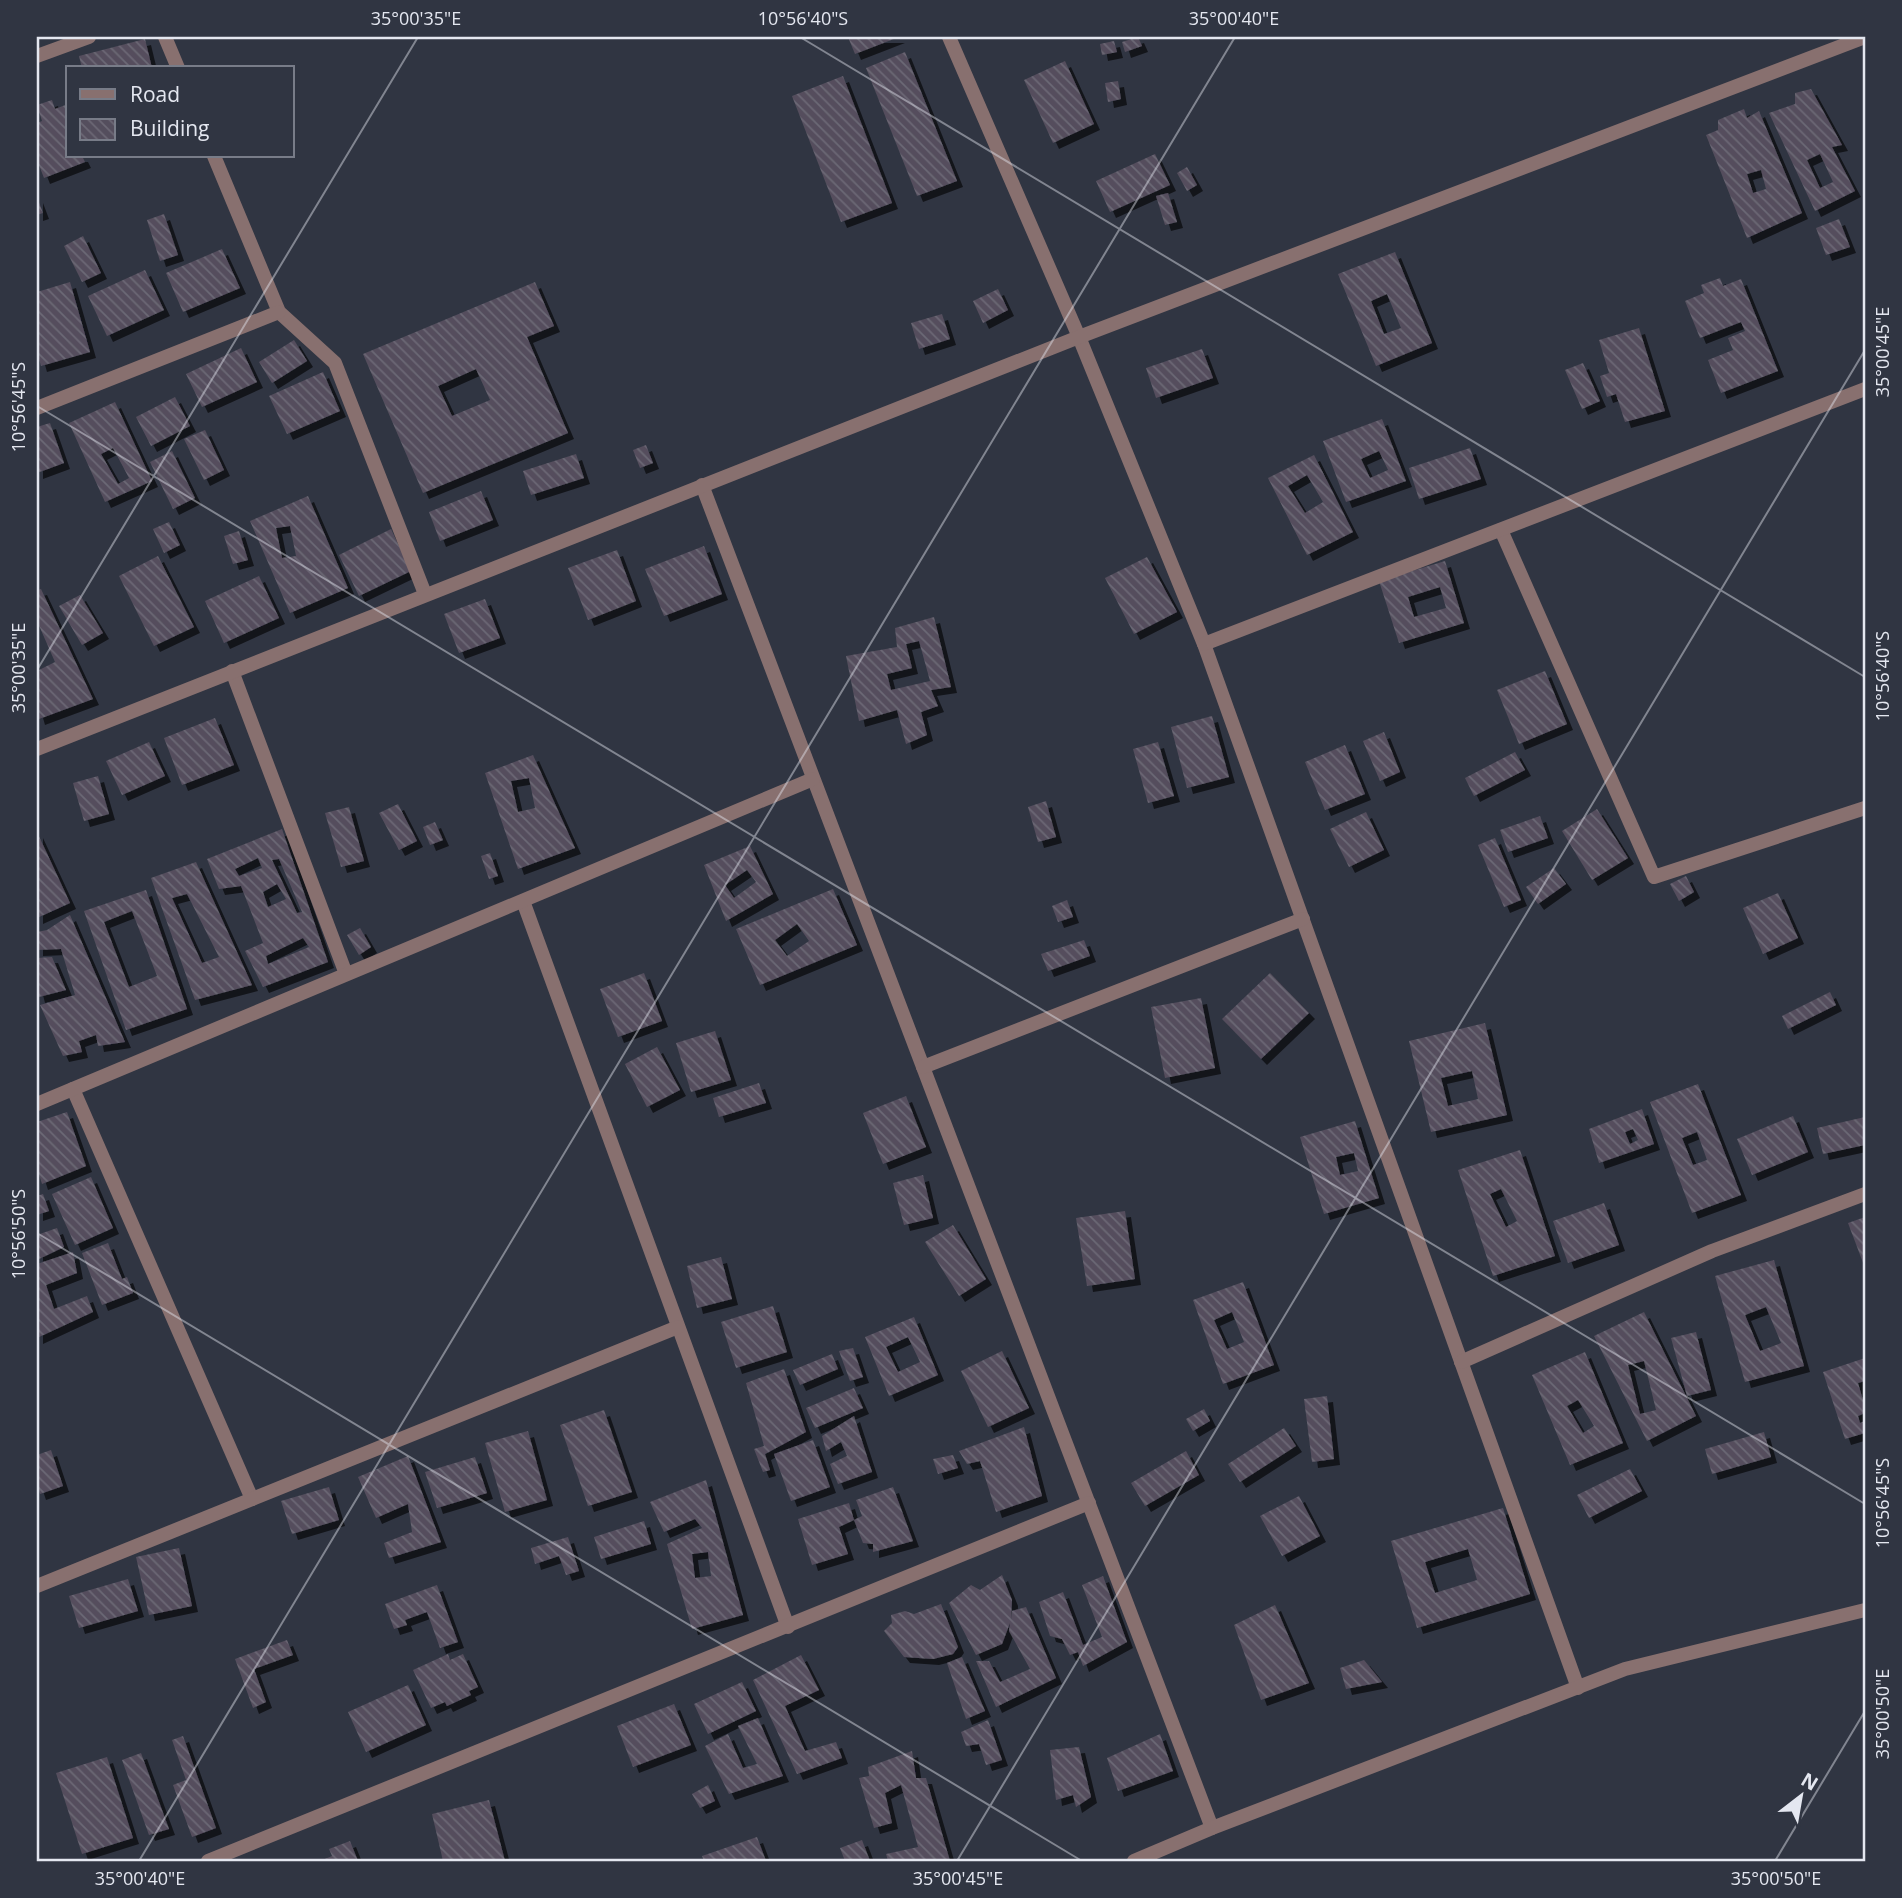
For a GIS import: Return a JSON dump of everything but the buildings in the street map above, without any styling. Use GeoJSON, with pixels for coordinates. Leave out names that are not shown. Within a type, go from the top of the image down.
{"type":"FeatureCollection","features":[{"type":"Feature","properties":{"kind":"street"},"geometry":{"type":"LineString","coordinates":[[37,56],[89,37]]}},
{"type":"Feature","properties":{"kind":"street"},"geometry":{"type":"LineString","coordinates":[[165,37],[177,66]]}},
{"type":"Feature","properties":{"kind":"street"},"geometry":{"type":"LineString","coordinates":[[949,37],[1079,337],[1204,644],[1578,1688]]}},
{"type":"Feature","properties":{"kind":"street"},"geometry":{"type":"LineString","coordinates":[[37,749],[1079,337],[1865,37]]}},
{"type":"Feature","properties":{"kind":"street"},"geometry":{"type":"LineString","coordinates":[[215,158],[279,312],[335,363],[425,594]]}},
{"type":"Feature","properties":{"kind":"street"},"geometry":{"type":"LineString","coordinates":[[37,408],[279,312]]}},
{"type":"Feature","properties":{"kind":"street"},"geometry":{"type":"LineString","coordinates":[[1204,644],[1865,389]]}},
{"type":"Feature","properties":{"kind":"street"},"geometry":{"type":"LineString","coordinates":[[702,485],[1212,1828]]}},
{"type":"Feature","properties":{"kind":"street"},"geometry":{"type":"LineString","coordinates":[[1501,530],[1654,877],[1865,808]]}},
{"type":"Feature","properties":{"kind":"street"},"geometry":{"type":"LineString","coordinates":[[232,671],[346,974]]}},
{"type":"Feature","properties":{"kind":"street"},"geometry":{"type":"LineString","coordinates":[[37,1104],[813,779]]}},
{"type":"Feature","properties":{"kind":"street"},"geometry":{"type":"LineString","coordinates":[[523,901],[788,1627]]}},
{"type":"Feature","properties":{"kind":"street"},"geometry":{"type":"LineString","coordinates":[[923,1067],[1303,919]]}},
{"type":"Feature","properties":{"kind":"street"},"geometry":{"type":"LineString","coordinates":[[73,1089],[252,1499]]}},
{"type":"Feature","properties":{"kind":"street"},"geometry":{"type":"LineString","coordinates":[[1461,1362],[1712,1251],[1865,1194]]}},
{"type":"Feature","properties":{"kind":"street"},"geometry":{"type":"LineString","coordinates":[[37,1586],[678,1327]]}},
{"type":"Feature","properties":{"kind":"street"},"geometry":{"type":"LineString","coordinates":[[208,1861],[1089,1503]]}},
{"type":"Feature","properties":{"kind":"street"},"geometry":{"type":"LineString","coordinates":[[1135,1861],[1212,1828],[1625,1669],[1865,1610]]}}]}
